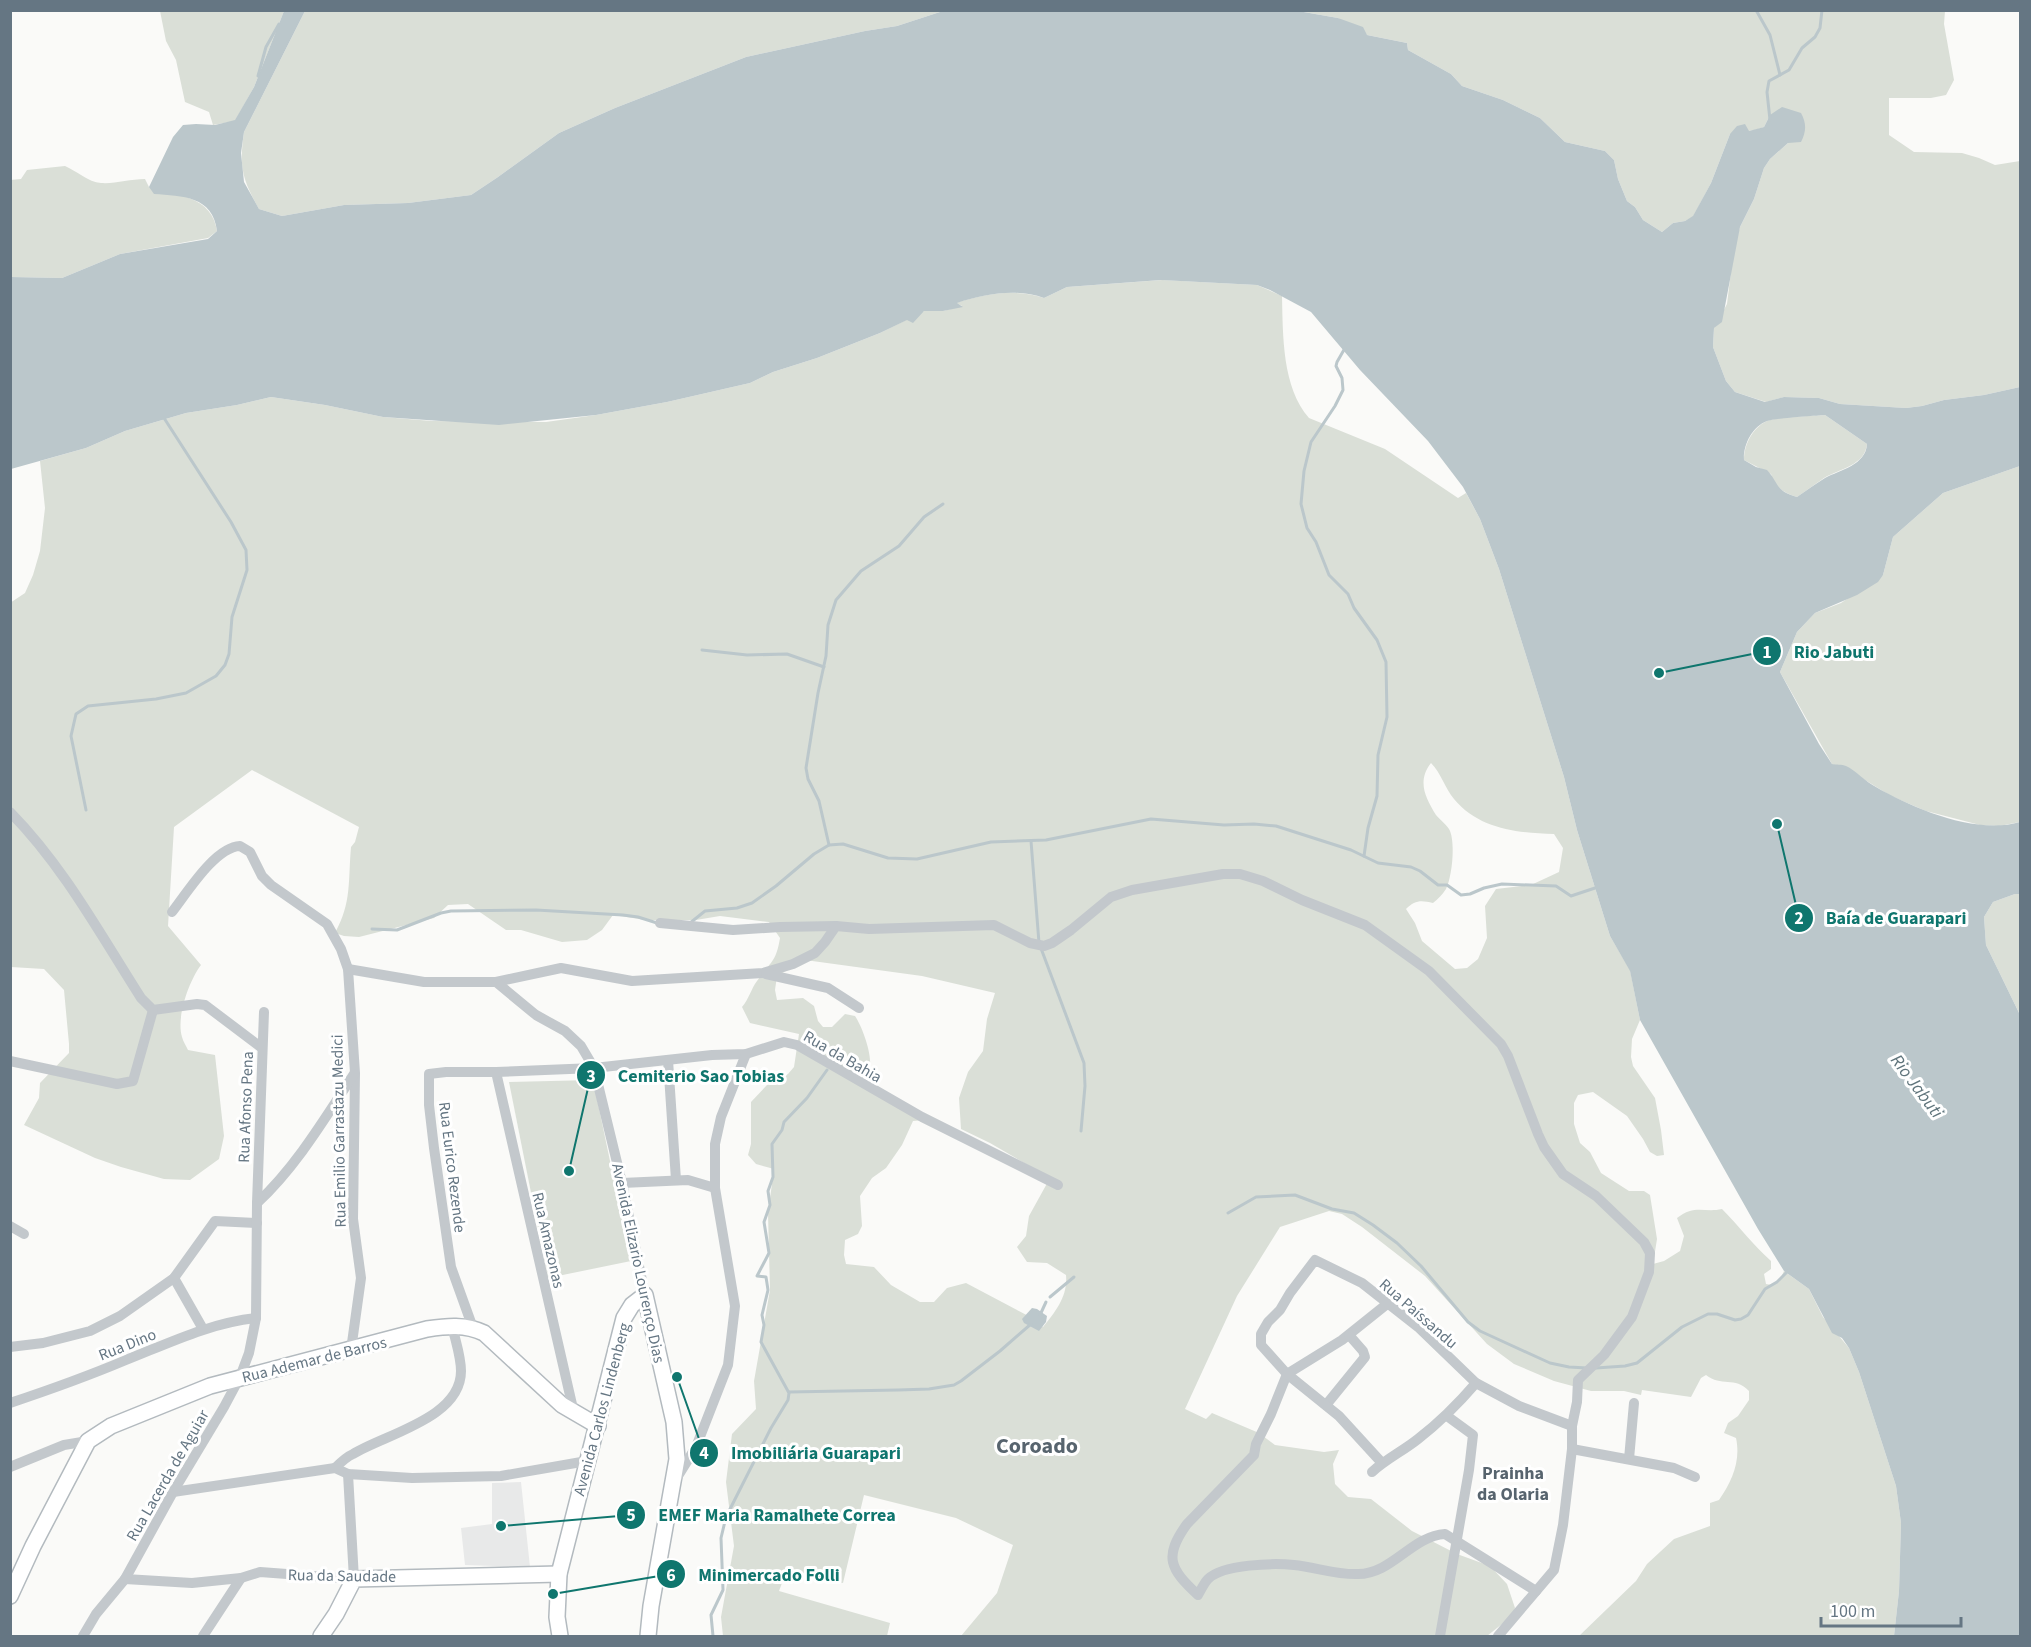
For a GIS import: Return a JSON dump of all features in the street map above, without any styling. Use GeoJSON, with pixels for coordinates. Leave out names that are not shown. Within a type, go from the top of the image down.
{"type":"FeatureCollection","features":[{"type":"Feature","properties":{"kind":"street"},"geometry":{"type":"LineString","coordinates":[[10,812],[49,854],[95,922],[141,998],[153,1010]]}},
{"type":"Feature","properties":{"kind":"street","name":"Rua Emilio Garrastazu Medici"},"geometry":{"type":"LineString","coordinates":[[172,912],[208,867],[227,851],[240,846],[250,852],[262,876],[271,885],[327,924],[341,949],[348,969],[355,1073],[353,1219],[361,1278],[351,1350]]}},
{"type":"Feature","properties":{"kind":"street"},"geometry":{"type":"LineString","coordinates":[[660,923],[733,930],[780,927],[836,926],[869,929],[994,925],[1030,943],[1044,946],[1071,930],[1111,897],[1132,890],[1223,874],[1240,874],[1263,881],[1302,900],[1365,925],[1430,971],[1501,1044],[1508,1056],[1538,1134],[1548,1154],[1563,1174],[1596,1196],[1644,1242],[1650,1253],[1649,1272],[1632,1317],[1604,1355],[1578,1380],[1578,1402],[1572,1426],[1572,1449],[1563,1525],[1554,1570],[1498,1636]]}},
{"type":"Feature","properties":{"kind":"street"},"geometry":{"type":"LineString","coordinates":[[348,969],[424,982],[496,982],[561,968],[632,981],[763,973],[793,964],[815,953],[836,926]]}},
{"type":"Feature","properties":{"kind":"street"},"geometry":{"type":"LineString","coordinates":[[763,973],[828,988],[859,1008]]}},
{"type":"Feature","properties":{"kind":"street","name":"Avenida Elizario Lourenço Dias"},"geometry":{"type":"LineString","coordinates":[[496,982],[536,1015],[565,1031],[581,1046],[594,1068],[622,1183],[674,1422],[677,1459],[651,1606],[648,1636]]}},
{"type":"Feature","properties":{"kind":"street"},"geometry":{"type":"LineString","coordinates":[[153,1010],[197,1004],[206,1005],[262,1048]]}},
{"type":"Feature","properties":{"kind":"street"},"geometry":{"type":"LineString","coordinates":[[10,1061],[117,1084],[133,1081],[153,1010]]}},
{"type":"Feature","properties":{"kind":"street","name":"Rua Afonso Pena"},"geometry":{"type":"LineString","coordinates":[[256,1318],[257,1203],[264,1012]]}},
{"type":"Feature","properties":{"kind":"street","name":"Rua da Bahia"},"geometry":{"type":"LineString","coordinates":[[496,1072],[594,1068],[746,1054],[784,1042],[797,1045],[922,1117],[1058,1185]]}},
{"type":"Feature","properties":{"kind":"street"},"geometry":{"type":"LineString","coordinates":[[673,1484],[696,1447],[728,1365],[735,1306],[715,1188],[715,1144],[721,1117],[746,1054]]}},
{"type":"Feature","properties":{"kind":"street"},"geometry":{"type":"LineString","coordinates":[[668,1060],[675,1180]]}},
{"type":"Feature","properties":{"kind":"street","name":"Rua Eurico Rezende"},"geometry":{"type":"LineString","coordinates":[[473,1328],[451,1267],[429,1105],[429,1074],[496,1072]]}},
{"type":"Feature","properties":{"kind":"street","name":"Rua Amazonas"},"geometry":{"type":"LineString","coordinates":[[496,1072],[574,1413]]}},
{"type":"Feature","properties":{"kind":"street"},"geometry":{"type":"LineString","coordinates":[[257,1203],[309,1142],[355,1073]]}},
{"type":"Feature","properties":{"kind":"street"},"geometry":{"type":"LineString","coordinates":[[622,1183],[688,1180],[715,1188]]}},
{"type":"Feature","properties":{"kind":"street"},"geometry":{"type":"LineString","coordinates":[[10,1347],[43,1343],[90,1331],[120,1316],[174,1278],[214,1221],[257,1223]]}},
{"type":"Feature","properties":{"kind":"street"},"geometry":{"type":"LineString","coordinates":[[10,1226],[24,1233]]}},
{"type":"Feature","properties":{"kind":"street","name":"Rua Paíssandu"},"geometry":{"type":"LineString","coordinates":[[1287,1374],[1261,1345],[1260,1334],[1280,1310],[1314,1260],[1362,1283],[1418,1327],[1476,1383],[1519,1406],[1572,1426]]}},
{"type":"Feature","properties":{"kind":"street"},"geometry":{"type":"LineString","coordinates":[[174,1278],[203,1329]]}},
{"type":"Feature","properties":{"kind":"street","name":"Avenida Carlos Lindenberg"},"geometry":{"type":"LineString","coordinates":[[557,1635],[559,1574],[624,1317],[632,1305],[645,1295]]}},
{"type":"Feature","properties":{"kind":"street"},"geometry":{"type":"LineString","coordinates":[[1388,1304],[1349,1335],[1287,1374],[1256,1444],[1254,1455],[1187,1524],[1179,1536],[1172,1553],[1178,1575],[1198,1595],[1209,1579],[1220,1572],[1237,1568],[1276,1564],[1359,1574],[1376,1571],[1434,1535],[1445,1534],[1536,1591]]}},
{"type":"Feature","properties":{"kind":"street","name":"Rua Dino"},"geometry":{"type":"LineString","coordinates":[[10,1403],[80,1379],[203,1329],[230,1321],[256,1318]]}},
{"type":"Feature","properties":{"kind":"street","name":"Rua Lacerda de Aguiar"},"geometry":{"type":"LineString","coordinates":[[83,1636],[96,1614],[125,1580],[173,1491],[224,1407],[240,1377],[249,1353],[256,1318]]}},
{"type":"Feature","properties":{"kind":"street"},"geometry":{"type":"LineString","coordinates":[[173,1491],[335,1468],[352,1454],[398,1433],[444,1407],[454,1396],[460,1383],[461,1370],[452,1325]]}},
{"type":"Feature","properties":{"kind":"street","name":"Rua Ademar de Barros"},"geometry":{"type":"LineString","coordinates":[[10,1467],[64,1445],[88,1441],[111,1426],[210,1386],[427,1329],[452,1325],[473,1328],[492,1339],[562,1405],[598,1425]]}},
{"type":"Feature","properties":{"kind":"street"},"geometry":{"type":"LineString","coordinates":[[1326,1405],[1365,1357],[1363,1351],[1349,1335]]}},
{"type":"Feature","properties":{"kind":"street"},"geometry":{"type":"LineString","coordinates":[[1287,1374],[1326,1405],[1360,1437],[1382,1463]]}},
{"type":"Feature","properties":{"kind":"street"},"geometry":{"type":"LineString","coordinates":[[1372,1472],[1447,1416],[1476,1383]]}},
{"type":"Feature","properties":{"kind":"street"},"geometry":{"type":"LineString","coordinates":[[1629,1459],[1634,1403]]}},
{"type":"Feature","properties":{"kind":"street"},"geometry":{"type":"LineString","coordinates":[[1440,1636],[1473,1435],[1447,1416]]}},
{"type":"Feature","properties":{"kind":"street"},"geometry":{"type":"LineString","coordinates":[[10,1596],[33,1546],[88,1441]]}},
{"type":"Feature","properties":{"kind":"street"},"geometry":{"type":"LineString","coordinates":[[1572,1449],[1674,1468],[1695,1477]]}},
{"type":"Feature","properties":{"kind":"street"},"geometry":{"type":"LineString","coordinates":[[335,1468],[348,1474],[412,1478],[501,1476],[587,1461]]}},
{"type":"Feature","properties":{"kind":"street"},"geometry":{"type":"LineString","coordinates":[[321,1636],[336,1614],[354,1579],[348,1474]]}},
{"type":"Feature","properties":{"kind":"street","name":"Rua da Saudade"},"geometry":{"type":"LineString","coordinates":[[125,1580],[192,1583],[241,1578],[260,1572],[354,1579],[559,1574]]}},
{"type":"Feature","properties":{"kind":"street"},"geometry":{"type":"LineString","coordinates":[[203,1636],[241,1578]]}},
{"type":"Feature","properties":{"kind":"shaded area"},"geometry":{"type":"Polygon","coordinates":[[[160,11],[284,11],[254,87],[235,121],[213,125],[209,112],[185,102],[176,60],[166,41],[160,11]]]}},
{"type":"Feature","properties":{"kind":"shaded area"},"geometry":{"type":"Polygon","coordinates":[[[305,11],[943,11],[897,26],[746,57],[615,108],[559,133],[471,195],[408,203],[344,205],[282,216],[259,209],[245,181],[242,164],[244,132],[305,11]]]}},
{"type":"Feature","properties":{"kind":"shaded area"},"geometry":{"type":"Polygon","coordinates":[[[1298,11],[1945,11],[1944,24],[1954,80],[1946,95],[1931,98],[1889,98],[1889,135],[1914,152],[1962,153],[1995,165],[2020,161],[2020,387],[1906,408],[1840,404],[1819,398],[1784,397],[1766,402],[1735,392],[1726,381],[1713,347],[1714,328],[1727,304],[1734,247],[1740,227],[1754,199],[1764,168],[1770,159],[1788,143],[1770,115],[1764,127],[1730,134],[1711,183],[1693,217],[1673,223],[1662,232],[1643,220],[1635,207],[1627,201],[1618,179],[1614,160],[1605,151],[1565,142],[1540,118],[1503,100],[1462,86],[1451,74],[1408,50],[1407,43],[1367,35],[1338,18],[1298,11]]]}},
{"type":"Feature","properties":{"kind":"shaded area"},"geometry":{"type":"Polygon","coordinates":[[[65,166],[96,182],[112,183],[145,179],[149,187],[192,199],[208,211],[214,219],[217,231],[208,238],[120,254],[62,278],[11,277],[10,180],[21,179],[27,170],[65,166]]]}},
{"type":"Feature","properties":{"kind":"shaded area"},"geometry":{"type":"Polygon","coordinates":[[[1162,280],[1257,285],[1282,296],[1284,344],[1289,376],[1300,405],[1309,418],[1385,449],[1458,498],[1466,493],[1480,519],[1499,569],[1564,777],[1577,830],[1610,936],[1630,970],[1640,1020],[1632,1039],[1631,1057],[1633,1066],[1655,1098],[1664,1155],[1657,1156],[1650,1152],[1627,1116],[1593,1092],[1578,1095],[1574,1103],[1574,1124],[1580,1143],[1590,1152],[1601,1173],[1629,1191],[1644,1191],[1650,1195],[1657,1239],[1653,1264],[1664,1261],[1680,1251],[1684,1236],[1677,1218],[1694,1210],[1722,1209],[1771,1261],[1771,1269],[1764,1274],[1766,1284],[1772,1285],[1779,1282],[1784,1271],[1809,1289],[1823,1317],[1849,1348],[1896,1486],[1901,1523],[1899,1591],[1894,1636],[1579,1636],[1636,1581],[1647,1564],[1674,1539],[1710,1526],[1710,1503],[1719,1500],[1728,1486],[1736,1463],[1736,1438],[1724,1433],[1728,1423],[1738,1416],[1749,1400],[1749,1391],[1744,1386],[1712,1379],[1706,1375],[1701,1378],[1691,1397],[1642,1390],[1641,1395],[1624,1391],[1591,1391],[1554,1381],[1514,1364],[1487,1344],[1425,1276],[1362,1227],[1342,1214],[1329,1211],[1280,1227],[1237,1296],[1185,1409],[1206,1419],[1212,1413],[1259,1433],[1275,1445],[1324,1452],[1339,1450],[1333,1464],[1335,1484],[1348,1497],[1371,1499],[1412,1531],[1457,1554],[1490,1566],[1507,1584],[1515,1608],[1512,1616],[1487,1636],[961,1636],[997,1593],[1013,1545],[956,1518],[864,1495],[843,1583],[813,1577],[788,1567],[779,1591],[890,1623],[887,1636],[723,1636],[721,1617],[734,1546],[726,1482],[732,1434],[756,1409],[754,1381],[770,1290],[768,1213],[774,1169],[756,1164],[748,1155],[751,1144],[751,1102],[767,1085],[788,1074],[794,1067],[799,1034],[750,1023],[742,1007],[774,958],[780,938],[769,922],[720,916],[696,920],[646,920],[613,915],[602,930],[587,940],[562,942],[521,930],[506,930],[468,904],[448,905],[434,918],[359,937],[344,936],[335,933],[347,901],[351,847],[355,842],[359,827],[252,770],[174,827],[168,926],[201,965],[192,980],[182,1010],[182,1039],[188,1050],[215,1055],[224,1136],[219,1159],[190,1180],[164,1179],[95,1158],[24,1125],[39,1098],[40,1083],[69,1053],[64,990],[44,969],[11,967],[10,603],[25,593],[40,551],[45,508],[40,461],[86,448],[125,431],[186,413],[271,397],[383,417],[432,421],[546,422],[596,415],[750,383],[773,372],[817,358],[880,333],[924,311],[943,311],[962,306],[956,303],[1000,293],[1022,293],[1044,298],[1067,287],[1162,280]],[[1431,763],[1424,776],[1424,789],[1436,815],[1448,827],[1451,835],[1453,850],[1451,868],[1446,889],[1437,900],[1433,903],[1415,902],[1406,909],[1422,941],[1455,969],[1467,968],[1478,959],[1487,938],[1485,906],[1496,889],[1531,885],[1559,872],[1563,848],[1554,834],[1513,830],[1475,817],[1454,799],[1431,763]],[[805,960],[777,976],[775,990],[777,1000],[803,998],[814,1006],[818,1021],[823,1027],[832,1027],[845,1014],[855,1016],[864,1034],[870,1058],[869,1070],[859,1081],[924,1120],[913,1121],[902,1145],[886,1168],[872,1178],[860,1196],[862,1226],[858,1234],[845,1240],[846,1264],[874,1267],[891,1285],[920,1302],[934,1302],[947,1288],[966,1283],[1036,1320],[1043,1327],[1057,1309],[1063,1296],[1066,1275],[1047,1263],[1027,1262],[1017,1247],[1026,1236],[1029,1216],[1050,1178],[961,1129],[959,1098],[968,1072],[983,1051],[987,1019],[995,993],[922,976],[805,960]]]}},
{"type":"Feature","properties":{"kind":"shaded area"},"geometry":{"type":"Polygon","coordinates":[[[1825,415],[1867,444],[1865,451],[1857,462],[1824,478],[1797,497],[1781,489],[1771,474],[1744,460],[1745,449],[1750,438],[1757,428],[1767,421],[1825,415]]]}},
{"type":"Feature","properties":{"kind":"shaded area"},"geometry":{"type":"Polygon","coordinates":[[[2020,466],[2020,822],[1999,826],[1980,825],[1926,811],[1891,796],[1857,775],[1832,764],[1780,672],[1797,632],[1815,613],[1841,603],[1883,575],[1893,537],[1943,493],[2020,466]]]}},
{"type":"Feature","properties":{"kind":"shaded area"},"geometry":{"type":"Polygon","coordinates":[[[2020,894],[2020,1015],[1986,945],[1984,917],[1993,902],[2020,894]]]}},
{"type":"Feature","properties":{"kind":"shaded area"},"geometry":{"type":"Polygon","coordinates":[[[593,1080],[631,1261],[548,1278],[509,1082],[593,1080]]]}},
{"type":"Feature","properties":{"kind":"shaded area"},"geometry":{"type":"Polygon","coordinates":[[[521,1482],[530,1567],[465,1565],[461,1528],[492,1524],[492,1483],[521,1482]]]}},
{"type":"Feature","properties":{"kind":"water"},"geometry":{"type":"Polygon","coordinates":[[[284,11],[305,11],[244,132],[241,153],[244,182],[259,209],[282,216],[344,205],[408,203],[471,195],[559,133],[615,108],[746,57],[897,26],[943,11],[1298,11],[1338,18],[1363,27],[1367,35],[1407,43],[1408,50],[1451,74],[1462,86],[1503,100],[1540,118],[1565,142],[1605,151],[1614,160],[1618,179],[1627,201],[1635,207],[1643,220],[1662,232],[1673,223],[1685,221],[1693,216],[1711,183],[1730,134],[1737,126],[1745,124],[1749,131],[1764,127],[1770,115],[1782,107],[1801,113],[1805,128],[1801,142],[1788,143],[1770,159],[1764,168],[1754,199],[1740,227],[1722,322],[1714,328],[1713,347],[1726,381],[1735,392],[1765,402],[1784,397],[1819,398],[1840,404],[1906,408],[2020,387],[2020,466],[1943,493],[1893,537],[1883,575],[1878,582],[1857,595],[1815,613],[1797,632],[1780,672],[1832,764],[1846,766],[1872,785],[1908,804],[1946,818],[1984,825],[2020,822],[2020,894],[1993,902],[1984,917],[1986,945],[2020,1015],[2020,1636],[1894,1636],[1899,1591],[1901,1523],[1896,1486],[1849,1348],[1842,1338],[1832,1333],[1809,1289],[1784,1271],[1640,1020],[1630,971],[1610,936],[1577,830],[1564,777],[1499,569],[1480,519],[1463,487],[1428,441],[1360,370],[1311,312],[1257,285],[1161,280],[1067,287],[1044,298],[1023,293],[1000,293],[957,303],[963,307],[943,311],[924,311],[913,323],[907,320],[880,333],[817,358],[773,372],[750,383],[596,415],[499,425],[383,417],[271,397],[186,413],[125,431],[86,448],[11,469],[11,277],[62,278],[120,254],[208,239],[217,231],[214,219],[203,204],[185,197],[154,194],[149,187],[173,137],[183,125],[215,125],[235,120],[254,87],[284,11]],[[1825,415],[1778,419],[1767,421],[1753,432],[1747,443],[1744,460],[1767,470],[1781,489],[1797,497],[1825,478],[1857,462],[1866,451],[1867,444],[1825,415]]]}},
{"type":"Feature","properties":{"kind":"water"},"geometry":{"type":"Polygon","coordinates":[[[1032,1308],[1047,1316],[1046,1322],[1039,1331],[1024,1323],[1022,1319],[1032,1308]]]}},
{"type":"Feature","properties":{"kind":"waterway"},"geometry":{"type":"LineString","coordinates":[[1756,10],[1770,35],[1780,75]]}},
{"type":"Feature","properties":{"kind":"waterway"},"geometry":{"type":"LineString","coordinates":[[1770,120],[1767,92],[1769,81],[1789,70],[1802,48],[1815,37],[1820,28],[1822,10]]}},
{"type":"Feature","properties":{"kind":"waterway"},"geometry":{"type":"LineString","coordinates":[[258,76],[266,47],[279,24]]}},
{"type":"Feature","properties":{"kind":"waterway"},"geometry":{"type":"LineString","coordinates":[[1345,348],[1336,366],[1342,378],[1343,390],[1311,442],[1304,471],[1301,504],[1307,528],[1316,542],[1329,575],[1348,594],[1354,608],[1377,640],[1386,662],[1387,717],[1378,755],[1377,796],[1368,828],[1364,856]]}},
{"type":"Feature","properties":{"kind":"waterway"},"geometry":{"type":"LineString","coordinates":[[86,810],[71,736],[76,714],[88,706],[156,699],[186,693],[216,676],[225,665],[229,654],[232,617],[247,570],[246,550],[231,522],[164,418]]}},
{"type":"Feature","properties":{"kind":"waterway"},"geometry":{"type":"LineString","coordinates":[[829,845],[819,801],[808,779],[806,768],[826,656],[828,625],[836,600],[861,571],[899,546],[924,517],[943,504]]}},
{"type":"Feature","properties":{"kind":"waterway"},"geometry":{"type":"LineString","coordinates":[[702,650],[747,655],[787,654],[824,667]]}},
{"type":"Feature","properties":{"kind":"waterway"},"geometry":{"type":"LineString","coordinates":[[690,923],[705,911],[737,908],[752,903],[814,854],[829,845],[843,844],[888,858],[917,859],[991,842],[1046,840],[1151,819],[1224,825],[1276,826],[1351,850],[1378,863],[1411,867],[1438,885],[1447,885],[1461,895],[1502,884],[1556,886],[1571,896],[1598,887]]}},
{"type":"Feature","properties":{"kind":"waterway"},"geometry":{"type":"LineString","coordinates":[[1031,841],[1039,943],[1084,1063],[1085,1086],[1081,1131]]}},
{"type":"Feature","properties":{"kind":"waterway"},"geometry":{"type":"LineString","coordinates":[[372,929],[397,930],[451,911],[536,910],[623,915],[657,923]]}},
{"type":"Feature","properties":{"kind":"waterway"},"geometry":{"type":"LineString","coordinates":[[713,1636],[711,1615],[723,1590],[721,1538],[726,1517],[771,1428],[788,1400],[789,1393],[761,1342],[764,1325],[762,1315],[768,1290],[766,1277],[757,1276],[769,1253],[764,1222],[770,1205],[768,1191],[773,1177],[772,1144],[782,1130],[784,1122],[807,1098],[827,1070]]}},
{"type":"Feature","properties":{"kind":"waterway"},"geometry":{"type":"LineString","coordinates":[[1228,1213],[1256,1197],[1295,1195],[1332,1209],[1354,1213],[1397,1243],[1421,1266],[1468,1322],[1480,1331],[1550,1363],[1587,1368]]}},
{"type":"Feature","properties":{"kind":"waterway"},"geometry":{"type":"LineString","coordinates":[[1596,1368],[1637,1363],[1682,1327],[1708,1314],[1717,1314],[1735,1320],[1741,1319],[1748,1315],[1765,1289],[1777,1282],[1789,1270]]}},
{"type":"Feature","properties":{"kind":"waterway"},"geometry":{"type":"LineString","coordinates":[[1050,1297],[1074,1277]]}},
{"type":"Feature","properties":{"kind":"waterway"},"geometry":{"type":"LineString","coordinates":[[1040,1315],[1046,1302]]}},
{"type":"Feature","properties":{"kind":"waterway"},"geometry":{"type":"LineString","coordinates":[[789,1392],[929,1389],[954,1385],[1000,1351],[1031,1324]]}},
{"type":"Feature","properties":{"kind":"place","name":"Rio Jabuti"},"geometry":{"type":"Point","coordinates":[1659,673]}},
{"type":"Feature","properties":{"kind":"place","name":"Baía de Guarapari"},"geometry":{"type":"Point","coordinates":[1777,824]}},
{"type":"Feature","properties":{"kind":"place","name":"Cemiterio Sao Tobias"},"geometry":{"type":"Point","coordinates":[569,1171]}},
{"type":"Feature","properties":{"kind":"place","name":"Imobiliária Guarapari"},"geometry":{"type":"Point","coordinates":[677,1377]}},
{"type":"Feature","properties":{"kind":"place","name":"EMEF Maria Ramalhete Correa"},"geometry":{"type":"Point","coordinates":[501,1526]}},
{"type":"Feature","properties":{"kind":"place","name":"Minimercado Folli"},"geometry":{"type":"Point","coordinates":[553,1594]}},
{"type":"Feature","properties":{"kind":"district","name":"Coroado"},"geometry":{"type":"Point","coordinates":[1037,1445]}},
{"type":"Feature","properties":{"kind":"district","name":"Prainha da Olaria"},"geometry":{"type":"Point","coordinates":[1513,1483]}}]}
